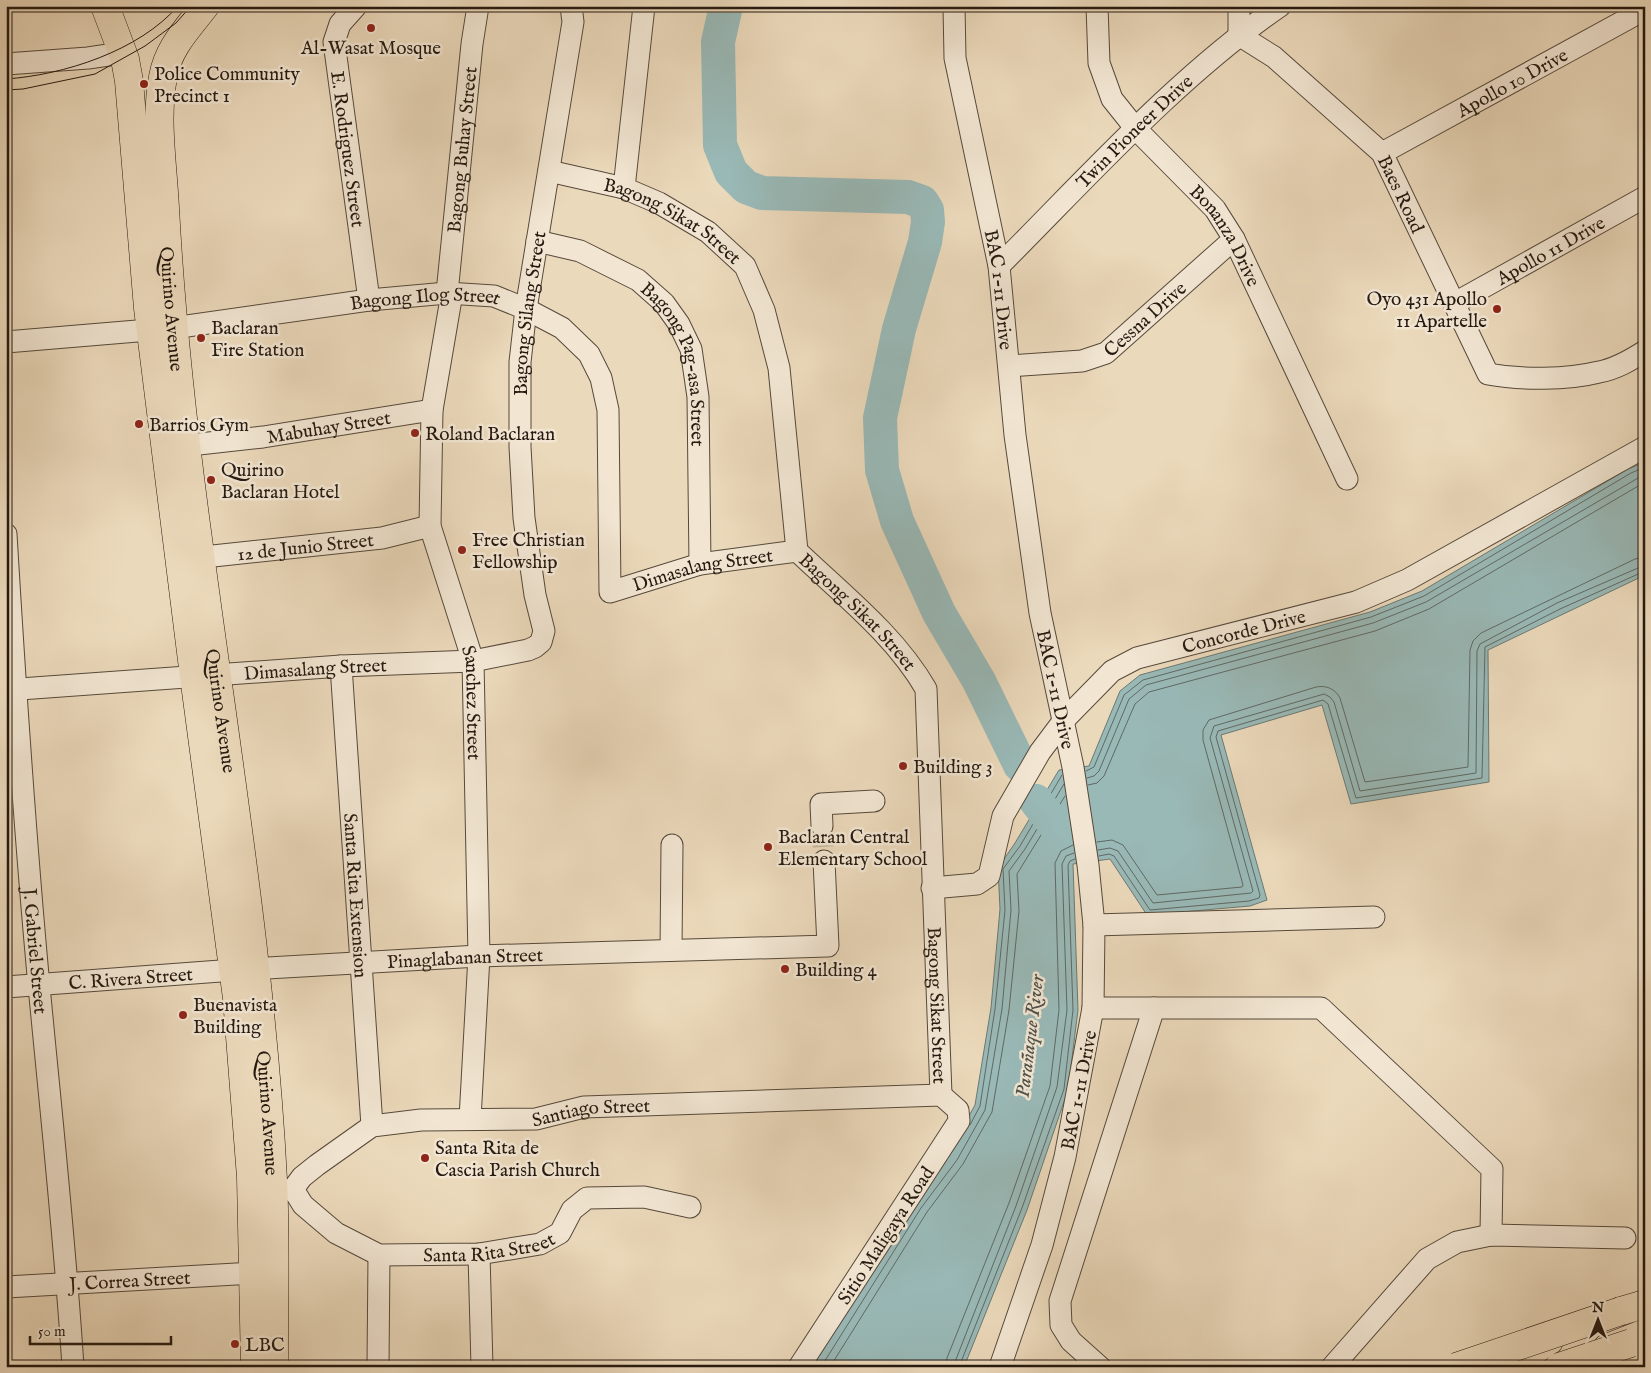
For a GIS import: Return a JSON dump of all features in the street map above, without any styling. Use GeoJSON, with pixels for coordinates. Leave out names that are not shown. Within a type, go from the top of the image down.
{"type":"FeatureCollection","features":[{"type":"Feature","properties":{"kind":"main road","name":"Quirino Avenue"},"geometry":{"type":"LineString","coordinates":[[105,6],[125,65],[162,329],[175,447],[273,1191],[274,1367]]}},
{"type":"Feature","properties":{"kind":"main road"},"geometry":{"type":"LineString","coordinates":[[125,65],[145,73],[166,67],[183,34],[205,6]]}},
{"type":"Feature","properties":{"kind":"main road","name":"Quirino Avenue"},"geometry":{"type":"LineString","coordinates":[[162,329],[161,121],[166,67]]}},
{"type":"Feature","properties":{"kind":"main road","name":"Quirino Avenue"},"geometry":{"type":"LineString","coordinates":[[254,1367],[254,1273],[273,1191]]}},
{"type":"Feature","properties":{"kind":"main road"},"geometry":{"type":"LineString","coordinates":[[1456,1367],[1645,1303]]}},
{"type":"Feature","properties":{"kind":"main road"},"geometry":{"type":"LineString","coordinates":[[1508,1367],[1560,1333],[1625,1307],[1645,1303]]}},
{"type":"Feature","properties":{"kind":"main road"},"geometry":{"type":"LineString","coordinates":[[1567,1367],[1645,1333]]}},
{"type":"Feature","properties":{"kind":"main road"},"geometry":{"type":"LineString","coordinates":[[1559,1367],[1645,1339]]}},
{"type":"Feature","properties":{"kind":"street","name":"E. Rodriguez Street"},"geometry":{"type":"LineString","coordinates":[[356,6],[340,24],[334,42],[369,300]]}},
{"type":"Feature","properties":{"kind":"street","name":"Bagong Buhay Street"},"geometry":{"type":"LineString","coordinates":[[449,293],[472,44],[478,6]]}},
{"type":"Feature","properties":{"kind":"street","name":"Bagong Silang Street"},"geometry":{"type":"LineString","coordinates":[[542,623],[535,595],[524,518],[520,447],[520,362],[526,309],[573,22],[571,6]]}},
{"type":"Feature","properties":{"kind":"street"},"geometry":{"type":"LineString","coordinates":[[624,188],[644,6]]}},
{"type":"Feature","properties":{"kind":"street","name":"BAC 1-11 Drive"},"geometry":{"type":"LineString","coordinates":[[954,6],[955,58],[999,266],[1015,435],[1040,613],[1073,766],[1088,865],[1094,925],[1093,1008],[1063,1166],[1042,1245],[1000,1367]]}},
{"type":"Feature","properties":{"kind":"street","name":"Bonanza Drive"},"geometry":{"type":"LineString","coordinates":[[1097,6],[1099,63],[1112,99],[1136,129],[1215,210],[1234,239],[1347,479]]}},
{"type":"Feature","properties":{"kind":"street"},"geometry":{"type":"LineString","coordinates":[[1239,6],[1239,35]]}},
{"type":"Feature","properties":{"kind":"street","name":"Twin Pioneer Drive"},"geometry":{"type":"LineString","coordinates":[[999,266],[1136,129],[1239,35],[1280,6]]}},
{"type":"Feature","properties":{"kind":"street","name":"Apollo 10 Drive"},"geometry":{"type":"LineString","coordinates":[[1382,153],[1642,11]]}},
{"type":"Feature","properties":{"kind":"street","name":"Baes Road"},"geometry":{"type":"LineString","coordinates":[[1239,35],[1274,57],[1382,153],[1488,374],[1529,377],[1600,372],[1626,362],[1645,351]]}},
{"type":"Feature","properties":{"kind":"street"},"geometry":{"type":"LineString","coordinates":[[6,64],[88,58],[125,65]]}},
{"type":"Feature","properties":{"kind":"street","name":"Bagong Sikat Street"},"geometry":{"type":"LineString","coordinates":[[549,171],[624,188],[659,203],[708,232],[745,266],[764,310],[778,368],[797,551],[882,633],[926,689],[932,888],[946,1098]]}},
{"type":"Feature","properties":{"kind":"street","name":"Apollo 11 Drive"},"geometry":{"type":"LineString","coordinates":[[1455,303],[1645,197]]}},
{"type":"Feature","properties":{"kind":"street","name":"Cessna Drive"},"geometry":{"type":"LineString","coordinates":[[1009,366],[1082,361],[1106,353],[1234,239]]}},
{"type":"Feature","properties":{"kind":"street","name":"Bagong Pag-asa Street"},"geometry":{"type":"LineString","coordinates":[[537,241],[580,251],[638,280],[664,303],[679,324],[691,349],[698,397],[700,564]]}},
{"type":"Feature","properties":{"kind":"street","name":"Bagong Ilog Street"},"geometry":{"type":"LineString","coordinates":[[6,342],[162,329],[369,300],[449,293],[494,296],[526,309],[562,328],[589,354],[601,378],[608,410],[610,592]]}},
{"type":"Feature","properties":{"kind":"street","name":"Sanchez Street"},"geometry":{"type":"LineString","coordinates":[[449,293],[432,410],[430,526],[473,661],[480,956],[470,1119]]}},
{"type":"Feature","properties":{"kind":"street","name":"Mabuhay Street"},"geometry":{"type":"LineString","coordinates":[[175,447],[263,437],[432,410]]}},
{"type":"Feature","properties":{"kind":"street","name":"Concorde Drive"},"geometry":{"type":"LineString","coordinates":[[932,888],[977,884],[989,876],[1003,816],[1040,752],[1064,720],[1112,671],[1137,658],[1356,602],[1407,580],[1645,447]]}},
{"type":"Feature","properties":{"kind":"street","name":"12 de Junio Street"},"geometry":{"type":"LineString","coordinates":[[190,559],[382,538],[430,526]]}},
{"type":"Feature","properties":{"kind":"street","name":"J. Gabriel Street"},"geometry":{"type":"LineString","coordinates":[[6,534],[11,689],[68,1283],[73,1367]]}},
{"type":"Feature","properties":{"kind":"street","name":"Dimasalang Street"},"geometry":{"type":"LineString","coordinates":[[610,592],[700,564],[797,551]]}},
{"type":"Feature","properties":{"kind":"street","name":"Dimasalang Street"},"geometry":{"type":"LineString","coordinates":[[11,689],[341,666],[473,661],[535,647],[544,635],[542,623]]}},
{"type":"Feature","properties":{"kind":"street","name":"Santa Rita Extension"},"geometry":{"type":"LineString","coordinates":[[341,666],[372,1126]]}},
{"type":"Feature","properties":{"kind":"street"},"geometry":{"type":"LineString","coordinates":[[822,826],[821,804],[874,801]]}},
{"type":"Feature","properties":{"kind":"street"},"geometry":{"type":"LineString","coordinates":[[670,950],[672,845]]}},
{"type":"Feature","properties":{"kind":"street","name":"Pinaglabanan Street"},"geometry":{"type":"LineString","coordinates":[[244,969],[480,956],[828,946],[824,861]]}},
{"type":"Feature","properties":{"kind":"street"},"geometry":{"type":"LineString","coordinates":[[1094,925],[1374,917]]}},
{"type":"Feature","properties":{"kind":"street","name":"C. Rivera Street"},"geometry":{"type":"LineString","coordinates":[[6,987],[244,969]]}},
{"type":"Feature","properties":{"kind":"street"},"geometry":{"type":"LineString","coordinates":[[1093,1008],[1320,1008],[1492,1169],[1491,1236]]}},
{"type":"Feature","properties":{"kind":"street"},"geometry":{"type":"LineString","coordinates":[[1100,1367],[1071,1341],[1061,1325],[1060,1301],[1154,1008]]}},
{"type":"Feature","properties":{"kind":"street","name":"Santiago Street"},"geometry":{"type":"LineString","coordinates":[[273,1191],[302,1177],[372,1126],[421,1120],[536,1119],[584,1107],[946,1098]]}},
{"type":"Feature","properties":{"kind":"street","name":"Sitio Maligaya Road"},"geometry":{"type":"LineString","coordinates":[[799,1367],[959,1122],[958,1110],[946,1098]]}},
{"type":"Feature","properties":{"kind":"street","name":"Santa Rita Street"},"geometry":{"type":"LineString","coordinates":[[273,1191],[303,1205],[336,1233],[379,1255],[479,1254],[540,1244],[560,1233],[572,1210],[587,1198],[644,1198],[690,1207]]}},
{"type":"Feature","properties":{"kind":"street"},"geometry":{"type":"LineString","coordinates":[[1332,1367],[1427,1258],[1457,1242],[1491,1236],[1625,1238]]}},
{"type":"Feature","properties":{"kind":"street"},"geometry":{"type":"LineString","coordinates":[[479,1254],[482,1367]]}},
{"type":"Feature","properties":{"kind":"street"},"geometry":{"type":"LineString","coordinates":[[378,1367],[379,1255]]}},
{"type":"Feature","properties":{"kind":"street","name":"J. Correa Street"},"geometry":{"type":"LineString","coordinates":[[6,1288],[254,1273]]}},
{"type":"Feature","properties":{"kind":"water","name":"Parañaque River"},"geometry":{"type":"Polygon","coordinates":[[[1645,462],[1645,575],[1488,650],[1489,782],[1351,804],[1322,705],[1221,735],[1267,900],[1250,906],[1147,915],[1110,859],[1073,864],[1078,1010],[1068,1090],[1027,1210],[964,1367],[808,1367],[948,1154],[975,1105],[991,1008],[1000,909],[998,868],[1059,770],[1089,766],[1120,691],[1140,675],[1370,612],[1422,591],[1628,469],[1645,462]]]}},
{"type":"Feature","properties":{"kind":"waterway"},"geometry":{"type":"LineString","coordinates":[[726,6],[718,42],[720,145],[731,172],[746,187],[762,193],[908,197],[922,202],[927,210],[928,222],[925,242],[899,329],[880,418],[882,470],[897,521],[939,613],[979,681],[1020,765]]}},
{"type":"Feature","properties":{"kind":"waterway"},"geometry":{"type":"LineString","coordinates":[[1036,801],[1058,829]]}},
{"type":"Feature","properties":{"kind":"waterway"},"geometry":{"type":"LineString","coordinates":[[1633,1367],[1645,1361]]}},
{"type":"Feature","properties":{"kind":"tunnel"},"geometry":{"type":"LineString","coordinates":[[822,826],[824,861]]}},
{"type":"Feature","properties":{"kind":"tram line"},"geometry":{"type":"LineString","coordinates":[[6,79],[52,72],[99,58],[143,36],[162,22],[178,6]]}},
{"type":"Feature","properties":{"kind":"tram line"},"geometry":{"type":"LineString","coordinates":[[6,90],[23,89],[95,74],[145,46],[176,23],[191,6]]}},
{"type":"Feature","properties":{"kind":"place","name":"Al-Wasat Mosque"},"geometry":{"type":"Point","coordinates":[371,28]}},
{"type":"Feature","properties":{"kind":"place","name":"Police Community Precinct 1"},"geometry":{"type":"Point","coordinates":[144,84]}},
{"type":"Feature","properties":{"kind":"place","name":"Oyo 431 Apollo 11 Apartelle"},"geometry":{"type":"Point","coordinates":[1497,309]}},
{"type":"Feature","properties":{"kind":"place","name":"Baclaran Fire Station"},"geometry":{"type":"Point","coordinates":[201,338]}},
{"type":"Feature","properties":{"kind":"place","name":"Barrios Gym"},"geometry":{"type":"Point","coordinates":[139,424]}},
{"type":"Feature","properties":{"kind":"place","name":"Roland Baclaran"},"geometry":{"type":"Point","coordinates":[415,433]}},
{"type":"Feature","properties":{"kind":"place","name":"Quirino Baclaran Hotel"},"geometry":{"type":"Point","coordinates":[211,480]}},
{"type":"Feature","properties":{"kind":"place","name":"Free Christian Fellowship"},"geometry":{"type":"Point","coordinates":[462,550]}},
{"type":"Feature","properties":{"kind":"place","name":"Building 3"},"geometry":{"type":"Point","coordinates":[903,766]}},
{"type":"Feature","properties":{"kind":"place","name":"Baclaran Central Elementary School"},"geometry":{"type":"Point","coordinates":[768,847]}},
{"type":"Feature","properties":{"kind":"place","name":"Building 4"},"geometry":{"type":"Point","coordinates":[785,969]}},
{"type":"Feature","properties":{"kind":"place","name":"Buenavista Building"},"geometry":{"type":"Point","coordinates":[183,1015]}},
{"type":"Feature","properties":{"kind":"place","name":"Santa Rita de Cascia Parish Church"},"geometry":{"type":"Point","coordinates":[425,1158]}},
{"type":"Feature","properties":{"kind":"place","name":"LBC"},"geometry":{"type":"Point","coordinates":[235,1344]}}]}
